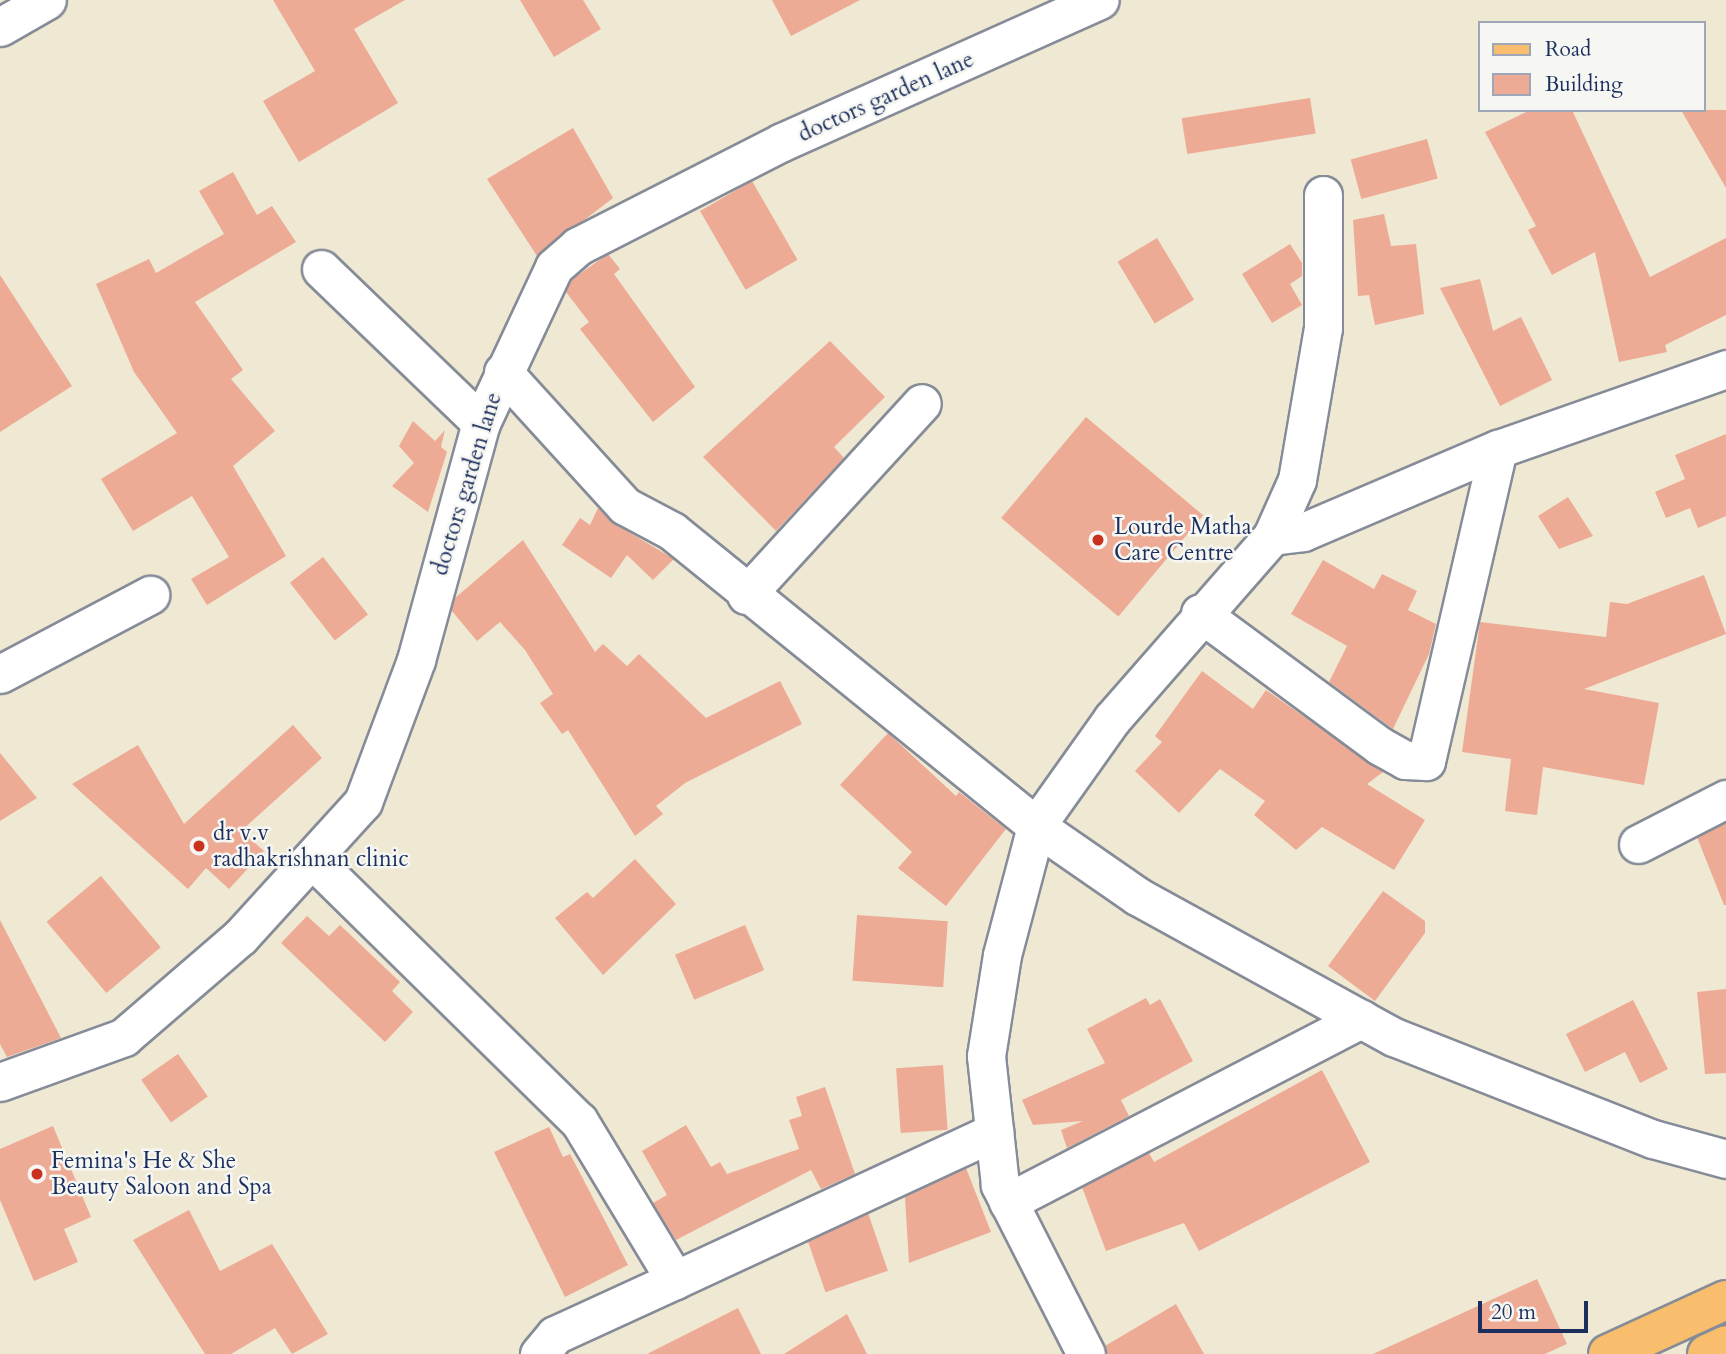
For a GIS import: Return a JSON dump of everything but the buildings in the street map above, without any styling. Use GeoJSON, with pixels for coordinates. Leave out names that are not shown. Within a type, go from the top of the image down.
{"type":"FeatureCollection","features":[{"type":"Feature","properties":{"kind":"main road"},"geometry":{"type":"LineString","coordinates":[[1608,1354],[1726,1300]]}},
{"type":"Feature","properties":{"kind":"main road"},"geometry":{"type":"LineString","coordinates":[[1707,1354],[1726,1345]]}},
{"type":"Feature","properties":{"kind":"street"},"geometry":{"type":"LineString","coordinates":[[0,27],[47,0]]}},
{"type":"Feature","properties":{"kind":"street","name":"doctors garden lane"},"geometry":{"type":"LineString","coordinates":[[0,1082],[124,1037],[240,937],[314,861],[363,802],[416,660],[481,423],[554,267],[578,246],[782,142],[1100,0]]}},
{"type":"Feature","properties":{"kind":"street"},"geometry":{"type":"LineString","coordinates":[[1086,1354],[1000,1185],[986,1056],[1002,955],[1037,826],[1200,613],[1272,536],[1297,480],[1323,328],[1323,195]]}},
{"type":"Feature","properties":{"kind":"street"},"geometry":{"type":"LineString","coordinates":[[321,269],[481,423]]}},
{"type":"Feature","properties":{"kind":"street"},"geometry":{"type":"LineString","coordinates":[[1272,536],[1303,533],[1498,449],[1726,369]]}},
{"type":"Feature","properties":{"kind":"street"},"geometry":{"type":"LineString","coordinates":[[503,372],[625,506],[672,531],[746,595],[1037,826],[1137,896],[1361,1019],[1653,1139],[1726,1159]]}},
{"type":"Feature","properties":{"kind":"street"},"geometry":{"type":"LineString","coordinates":[[746,595],[922,403]]}},
{"type":"Feature","properties":{"kind":"street"},"geometry":{"type":"LineString","coordinates":[[1200,613],[1380,746],[1405,761],[1426,761],[1498,449]]}},
{"type":"Feature","properties":{"kind":"street"},"geometry":{"type":"LineString","coordinates":[[0,674],[150,595]]}},
{"type":"Feature","properties":{"kind":"street"},"geometry":{"type":"LineString","coordinates":[[1638,844],[1726,799]]}},
{"type":"Feature","properties":{"kind":"street"},"geometry":{"type":"LineString","coordinates":[[314,861],[579,1121],[675,1280]]}},
{"type":"Feature","properties":{"kind":"street"},"geometry":{"type":"LineString","coordinates":[[1008,1202],[1361,1019]]}},
{"type":"Feature","properties":{"kind":"street"},"geometry":{"type":"LineString","coordinates":[[540,1354],[555,1335],[994,1132]]}},
{"type":"Feature","properties":{"kind":"place","name":"Lourde Matha Care Centre"},"geometry":{"type":"Point","coordinates":[1098,540]}},
{"type":"Feature","properties":{"kind":"place","name":"dr v.v radhakrishnan clinic"},"geometry":{"type":"Point","coordinates":[199,846]}},
{"type":"Feature","properties":{"kind":"place","name":"Femina's He & She Beauty Saloon and Spa"},"geometry":{"type":"Point","coordinates":[37,1174]}}]}
